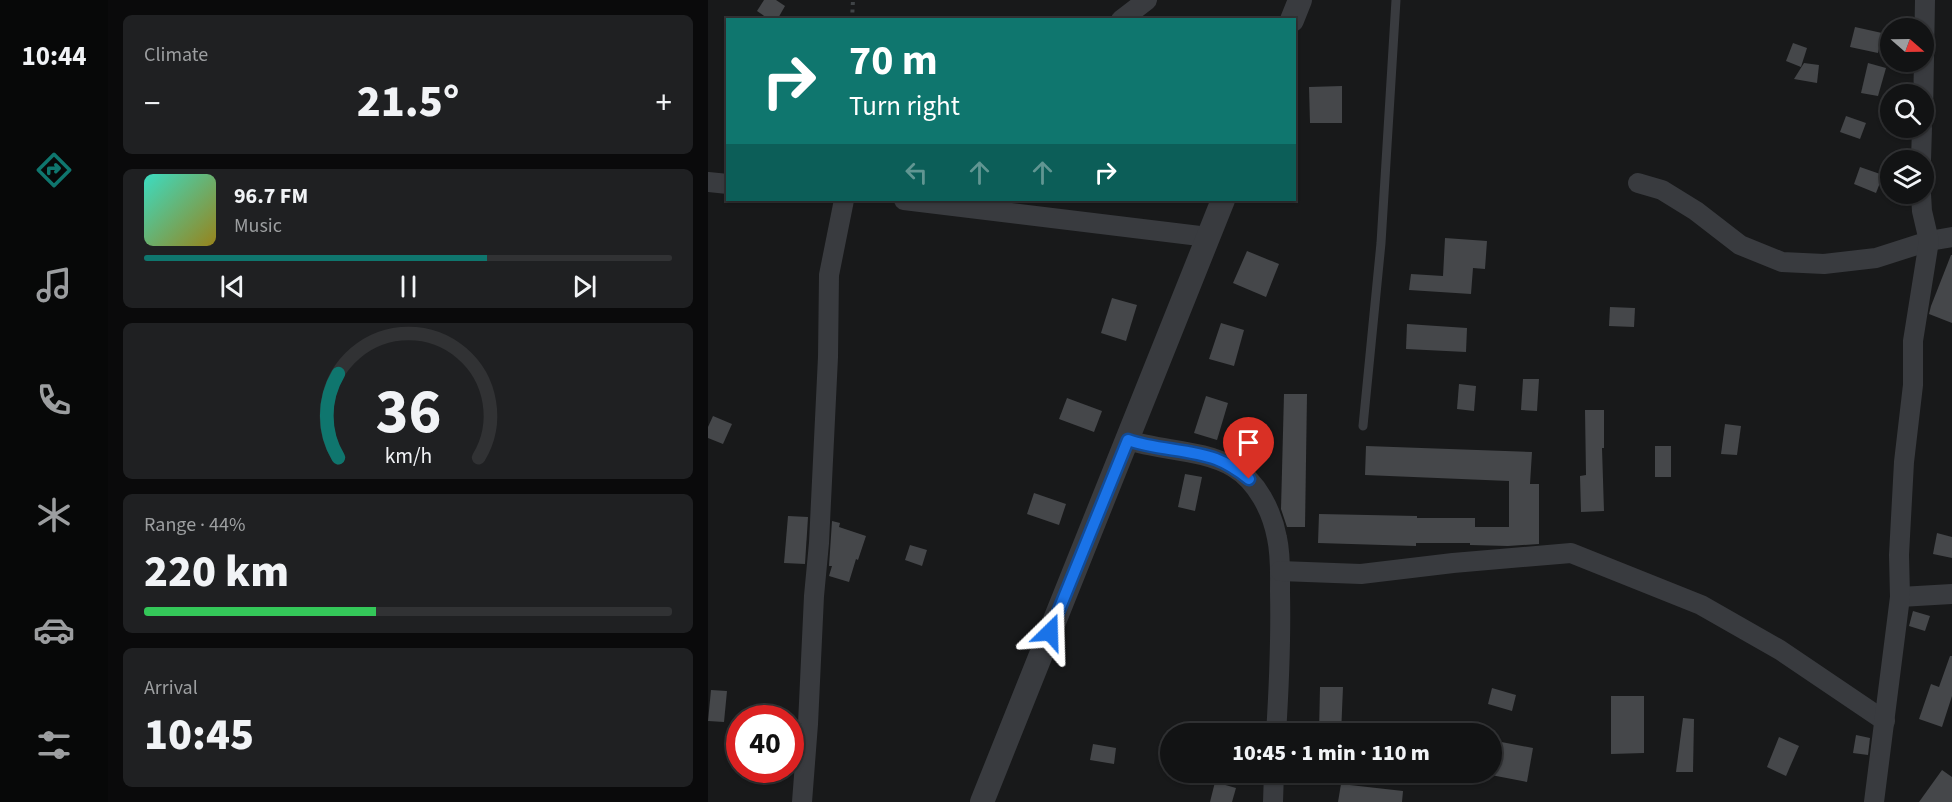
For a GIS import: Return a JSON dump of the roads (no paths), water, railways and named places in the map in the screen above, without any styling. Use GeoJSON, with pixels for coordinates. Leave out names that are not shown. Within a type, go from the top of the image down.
{"type":"FeatureCollection","features":[{"type":"Feature","properties":{"kind":"street"},"geometry":{"type":"LineString","coordinates":[[1124,18],[1147,0]]}},
{"type":"Feature","properties":{"kind":"street"},"geometry":{"type":"LineString","coordinates":[[1293,18],[1300,0]]}},
{"type":"Feature","properties":{"kind":"street"},"geometry":{"type":"LineString","coordinates":[[1924,84],[1925,0]]}},
{"type":"Feature","properties":{"kind":"street"},"geometry":{"type":"LineString","coordinates":[[708,182],[726,184]]}},
{"type":"Feature","properties":{"kind":"street"},"geometry":{"type":"LineString","coordinates":[[1638,183],[1662,189],[1696,211],[1740,245],[1782,262],[1824,264],[1876,258],[1929,241],[1952,237]]}},
{"type":"Feature","properties":{"kind":"street"},"geometry":{"type":"LineString","coordinates":[[802,802],[819,543],[828,357],[829,275],[844,201]]}},
{"type":"Feature","properties":{"kind":"street"},"geometry":{"type":"LineString","coordinates":[[912,201],[1208,237]]}},
{"type":"Feature","properties":{"kind":"street"},"geometry":{"type":"LineString","coordinates":[[982,802],[1223,201]]}},
{"type":"Feature","properties":{"kind":"street"},"geometry":{"type":"LineString","coordinates":[[1874,802],[1900,597],[1899,555],[1904,462],[1913,384],[1913,341],[1929,241],[1922,204]]}},
{"type":"Feature","properties":{"kind":"street"},"geometry":{"type":"LineString","coordinates":[[1128,440],[1147,446],[1214,458],[1233,467],[1249,479],[1266,504],[1277,536],[1280,571],[1276,723]]}},
{"type":"Feature","properties":{"kind":"street"},"geometry":{"type":"LineString","coordinates":[[1280,571],[1361,574],[1571,553],[1701,605],[1780,650],[1884,721]]}},
{"type":"Feature","properties":{"kind":"street"},"geometry":{"type":"LineString","coordinates":[[1900,597],[1952,594]]}},
{"type":"Feature","properties":{"kind":"street"},"geometry":{"type":"LineString","coordinates":[[1273,802],[1274,783]]}},
{"type":"Feature","properties":{"kind":"lane"},"geometry":{"type":"LineString","coordinates":[[1363,426],[1381,243],[1396,0]]}}]}
